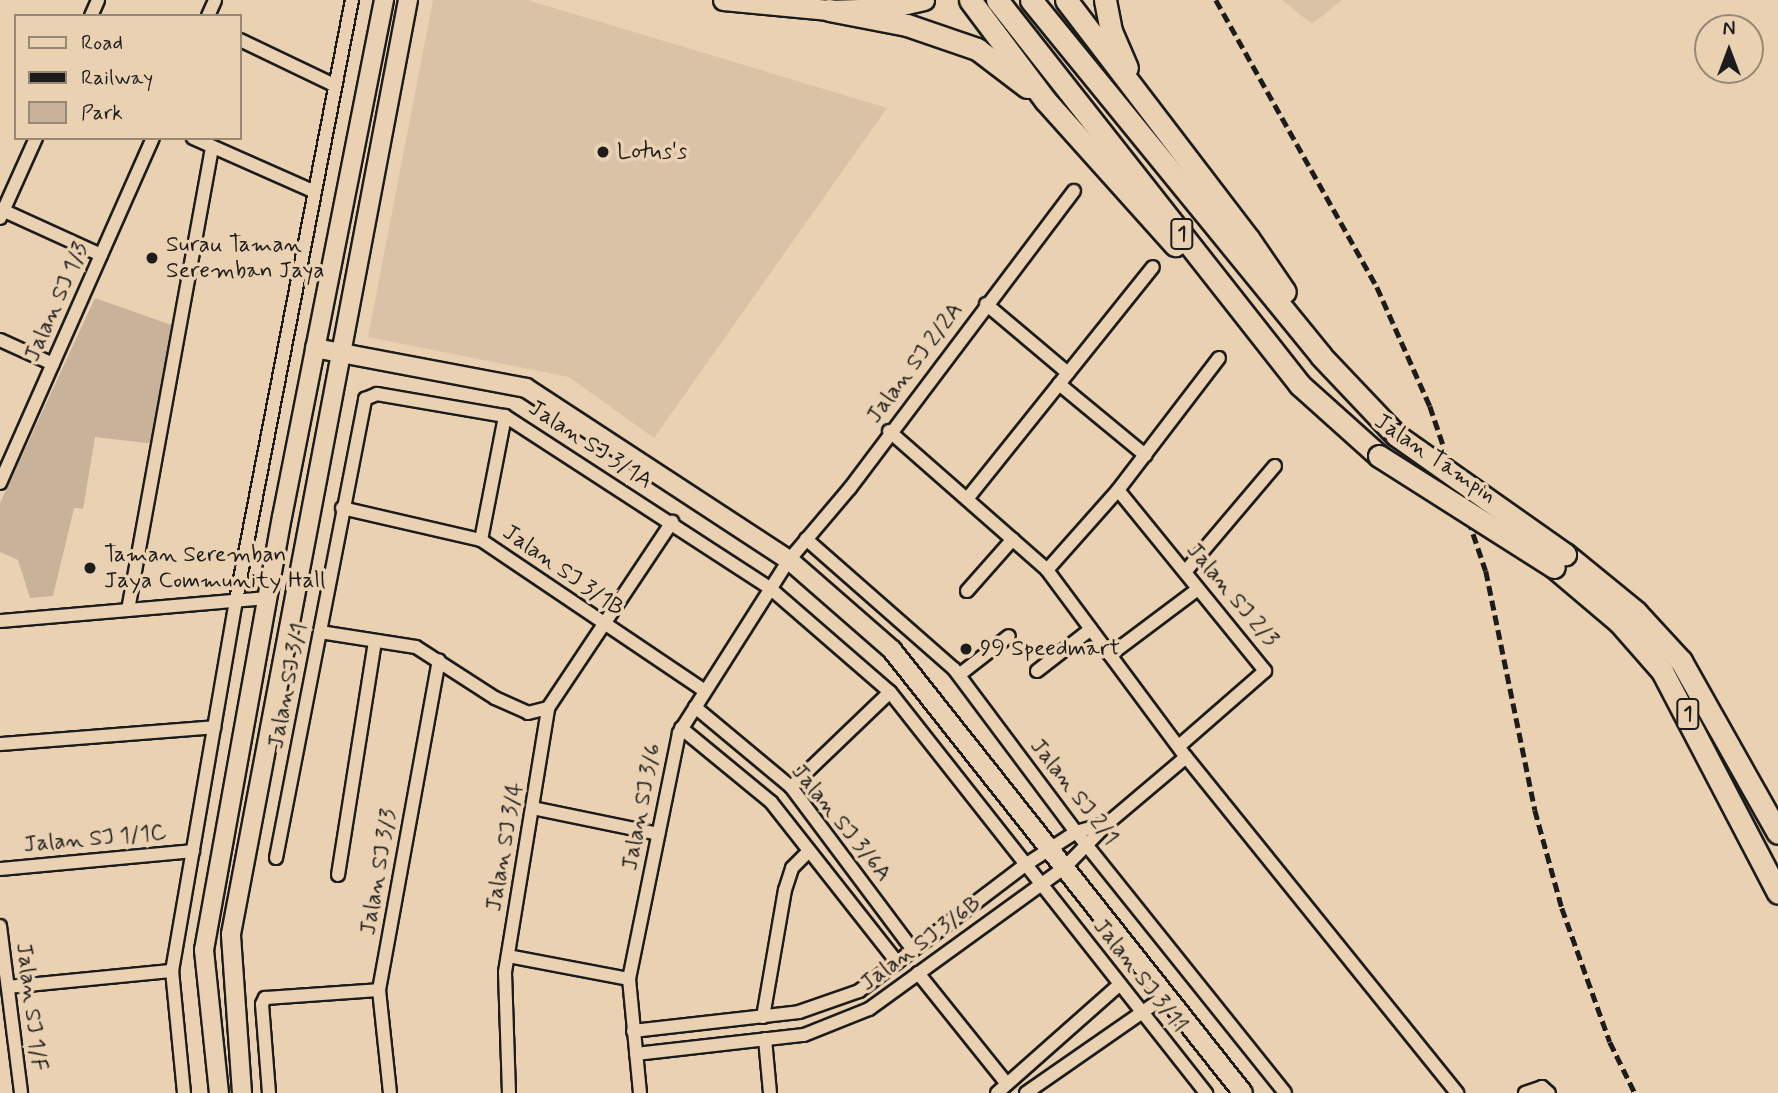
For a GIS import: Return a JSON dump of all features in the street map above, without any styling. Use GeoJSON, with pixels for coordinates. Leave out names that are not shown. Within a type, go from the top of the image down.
{"type":"FeatureCollection","features":[{"type":"Feature","properties":{"kind":"highway"},"geometry":{"type":"LineString","coordinates":[[970,0],[1045,100],[1300,385]]}},
{"type":"Feature","properties":{"kind":"highway","name":"Jalan Tampin"},"geometry":{"type":"LineString","coordinates":[[997,0],[1300,385],[1378,456],[1559,560],[1662,671],[1778,893]]}},
{"type":"Feature","properties":{"kind":"highway","name":"Jalan Tampin"},"geometry":{"type":"LineString","coordinates":[[1031,0],[1321,356],[1388,428],[1559,560],[1636,612],[1681,661],[1778,833]]}},
{"type":"Feature","properties":{"kind":"highway"},"geometry":{"type":"LineString","coordinates":[[1066,0],[1248,238],[1388,428]]}},
{"type":"Feature","properties":{"kind":"highway"},"geometry":{"type":"LineString","coordinates":[[1105,0],[1111,31],[1140,98]]}},
{"type":"Feature","properties":{"kind":"highway"},"geometry":{"type":"LineString","coordinates":[[829,10],[907,25],[977,50],[1045,100]]}},
{"type":"Feature","properties":{"kind":"main road"},"geometry":{"type":"LineString","coordinates":[[723,0],[829,10],[889,8],[924,0]]}},
{"type":"Feature","properties":{"kind":"street"},"geometry":{"type":"LineString","coordinates":[[184,1093],[172,971],[236,600],[352,0]]}},
{"type":"Feature","properties":{"kind":"street"},"geometry":{"type":"LineString","coordinates":[[384,0],[267,598],[204,950],[218,1093],[242,1092],[231,934],[408,0]]}},
{"type":"Feature","properties":{"kind":"street"},"geometry":{"type":"LineString","coordinates":[[242,41],[334,85]]}},
{"type":"Feature","properties":{"kind":"street"},"geometry":{"type":"LineString","coordinates":[[35,140],[1,213],[101,255]]}},
{"type":"Feature","properties":{"kind":"street","name":"Jalan SJ 1/3"},"geometry":{"type":"LineString","coordinates":[[0,483],[152,140]]}},
{"type":"Feature","properties":{"kind":"street"},"geometry":{"type":"LineString","coordinates":[[197,140],[315,192]]}},
{"type":"Feature","properties":{"kind":"street"},"geometry":{"type":"LineString","coordinates":[[128,610],[212,147]]}},
{"type":"Feature","properties":{"kind":"street","name":"Jalan SJ 2/2A"},"geometry":{"type":"LineString","coordinates":[[789,560],[850,488],[889,431],[1074,191]]}},
{"type":"Feature","properties":{"kind":"street"},"geometry":{"type":"LineString","coordinates":[[967,499],[1153,267]]}},
{"type":"Feature","properties":{"kind":"street"},"geometry":{"type":"LineString","coordinates":[[986,304],[1145,455]]}},
{"type":"Feature","properties":{"kind":"street"},"geometry":{"type":"LineString","coordinates":[[0,340],[53,364]]}},
{"type":"Feature","properties":{"kind":"street"},"geometry":{"type":"LineString","coordinates":[[315,348],[526,388],[789,560],[892,650],[1243,1093]]}},
{"type":"Feature","properties":{"kind":"street"},"geometry":{"type":"LineString","coordinates":[[1047,570],[1118,489],[1219,358]]}},
{"type":"Feature","properties":{"kind":"street","name":"Jalan SJ 3/1A"},"geometry":{"type":"LineString","coordinates":[[365,399],[377,394],[505,416],[672,522],[771,589],[890,692]]}},
{"type":"Feature","properties":{"kind":"street","name":"Jalan SJ 3/1"},"geometry":{"type":"LineString","coordinates":[[276,858],[365,399]]}},
{"type":"Feature","properties":{"kind":"street"},"geometry":{"type":"LineString","coordinates":[[481,540],[505,416]]}},
{"type":"Feature","properties":{"kind":"street"},"geometry":{"type":"LineString","coordinates":[[889,431],[1047,570],[1182,752],[1457,1093]]}},
{"type":"Feature","properties":{"kind":"street"},"geometry":{"type":"LineString","coordinates":[[1185,572],[1275,466]]}},
{"type":"Feature","properties":{"kind":"street","name":"Jalan SJ 2/3"},"geometry":{"type":"LineString","coordinates":[[1118,489],[1265,671],[1182,752]]}},
{"type":"Feature","properties":{"kind":"street","name":"Jalan SJ 3/1B"},"geometry":{"type":"LineString","coordinates":[[342,508],[481,540],[705,691]]}},
{"type":"Feature","properties":{"kind":"street","name":"Jalan SJ 3/4"},"geometry":{"type":"LineString","coordinates":[[509,1093],[508,956],[548,708],[672,522]]}},
{"type":"Feature","properties":{"kind":"street","name":"Jalan SJ 2/1"},"geometry":{"type":"LineString","coordinates":[[806,539],[958,675],[1076,832],[1285,1093]]}},
{"type":"Feature","properties":{"kind":"street"},"geometry":{"type":"LineString","coordinates":[[967,591],[1013,540]]}},
{"type":"Feature","properties":{"kind":"street","name":"Jalan SJ 3/6"},"geometry":{"type":"LineString","coordinates":[[640,1093],[629,979],[681,728],[789,560]]}},
{"type":"Feature","properties":{"kind":"street"},"geometry":{"type":"LineString","coordinates":[[0,621],[267,598],[298,583]]}},
{"type":"Feature","properties":{"kind":"street"},"geometry":{"type":"LineString","coordinates":[[1111,655],[1198,589]]}},
{"type":"Feature","properties":{"kind":"street"},"geometry":{"type":"LineString","coordinates":[[1037,671],[1091,629]]}},
{"type":"Feature","properties":{"kind":"street"},"geometry":{"type":"LineString","coordinates":[[320,632],[416,647],[495,698],[528,713],[548,708]]}},
{"type":"Feature","properties":{"kind":"street"},"geometry":{"type":"LineString","coordinates":[[958,675],[1009,636]]}},
{"type":"Feature","properties":{"kind":"street"},"geometry":{"type":"LineString","coordinates":[[338,875],[375,642]]}},
{"type":"Feature","properties":{"kind":"street","name":"Jalan SJ 3/3"},"geometry":{"type":"LineString","coordinates":[[390,1093],[379,990],[439,660]]}},
{"type":"Feature","properties":{"kind":"street"},"geometry":{"type":"LineString","coordinates":[[791,787],[890,692]]}},
{"type":"Feature","properties":{"kind":"street","name":"Jalan SJ 3/11"},"geometry":{"type":"LineString","coordinates":[[890,692],[1206,1093]]}},
{"type":"Feature","properties":{"kind":"street","name":"Jalan SJ 3/6A"},"geometry":{"type":"LineString","coordinates":[[695,707],[791,787],[912,948]]}},
{"type":"Feature","properties":{"kind":"street"},"geometry":{"type":"LineString","coordinates":[[0,744],[214,727]]}},
{"type":"Feature","properties":{"kind":"street"},"geometry":{"type":"LineString","coordinates":[[681,728],[771,802],[897,962]]}},
{"type":"Feature","properties":{"kind":"street"},"geometry":{"type":"LineString","coordinates":[[633,1031],[799,1012],[859,991],[1025,864],[1076,832],[1108,822],[1182,752]]}},
{"type":"Feature","properties":{"kind":"street"},"geometry":{"type":"LineString","coordinates":[[533,808],[658,834]]}},
{"type":"Feature","properties":{"kind":"street","name":"Jalan SJ 3/6B"},"geometry":{"type":"LineString","coordinates":[[636,1054],[804,1035],[869,1009],[1065,867],[1089,846],[1108,822]]}},
{"type":"Feature","properties":{"kind":"street","name":"Jalan SJ 1/1C"},"geometry":{"type":"LineString","coordinates":[[0,869],[193,851]]}},
{"type":"Feature","properties":{"kind":"street"},"geometry":{"type":"LineString","coordinates":[[763,1017],[785,890],[792,868],[809,851]]}},
{"type":"Feature","properties":{"kind":"street","name":"Jalan SJ 1/F"},"geometry":{"type":"LineString","coordinates":[[0,926],[21,1093]]}},
{"type":"Feature","properties":{"kind":"street"},"geometry":{"type":"LineString","coordinates":[[508,956],[629,979]]}},
{"type":"Feature","properties":{"kind":"street"},"geometry":{"type":"LineString","coordinates":[[8,987],[172,971]]}},
{"type":"Feature","properties":{"kind":"street"},"geometry":{"type":"LineString","coordinates":[[918,973],[1002,1089],[1120,984]]}},
{"type":"Feature","properties":{"kind":"street"},"geometry":{"type":"LineString","coordinates":[[269,1093],[262,1003],[265,998],[379,990]]}},
{"type":"Feature","properties":{"kind":"street"},"geometry":{"type":"LineString","coordinates":[[1026,1093],[1044,1088],[1167,995]]}},
{"type":"Feature","properties":{"kind":"street"},"geometry":{"type":"LineString","coordinates":[[765,1039],[770,1093]]}},
{"type":"Feature","properties":{"kind":"street"},"geometry":{"type":"LineString","coordinates":[[1525,1093],[1545,1090]]}},
{"type":"Feature","properties":{"kind":"shaded area"},"geometry":{"type":"Polygon","coordinates":[[[433,0],[527,0],[887,108],[654,438],[569,377],[368,337],[433,0]]]}},
{"type":"Feature","properties":{"kind":"shaded area"},"geometry":{"type":"Polygon","coordinates":[[[1282,0],[1342,0],[1312,24],[1282,0]]]}},
{"type":"Feature","properties":{"kind":"green space"},"geometry":{"type":"Polygon","coordinates":[[[95,298],[177,327],[155,444],[95,437],[83,509],[74,508],[53,596],[30,598],[18,560],[0,552],[0,503],[95,298]]]}},
{"type":"Feature","properties":{"kind":"railway"},"geometry":{"type":"LineString","coordinates":[[1216,0],[1377,287],[1430,406],[1486,571],[1535,810],[1562,908],[1610,1042],[1635,1093]]}},
{"type":"Feature","properties":{"kind":"place","name":"Lotus's"},"geometry":{"type":"Point","coordinates":[603,152]}},
{"type":"Feature","properties":{"kind":"place","name":"Surau Taman Seremban Jaya"},"geometry":{"type":"Point","coordinates":[152,258]}},
{"type":"Feature","properties":{"kind":"place","name":"Taman Seremban Jaya Community Hall"},"geometry":{"type":"Point","coordinates":[90,568]}},
{"type":"Feature","properties":{"kind":"place","name":"99 Speedmart"},"geometry":{"type":"Point","coordinates":[966,649]}}]}
